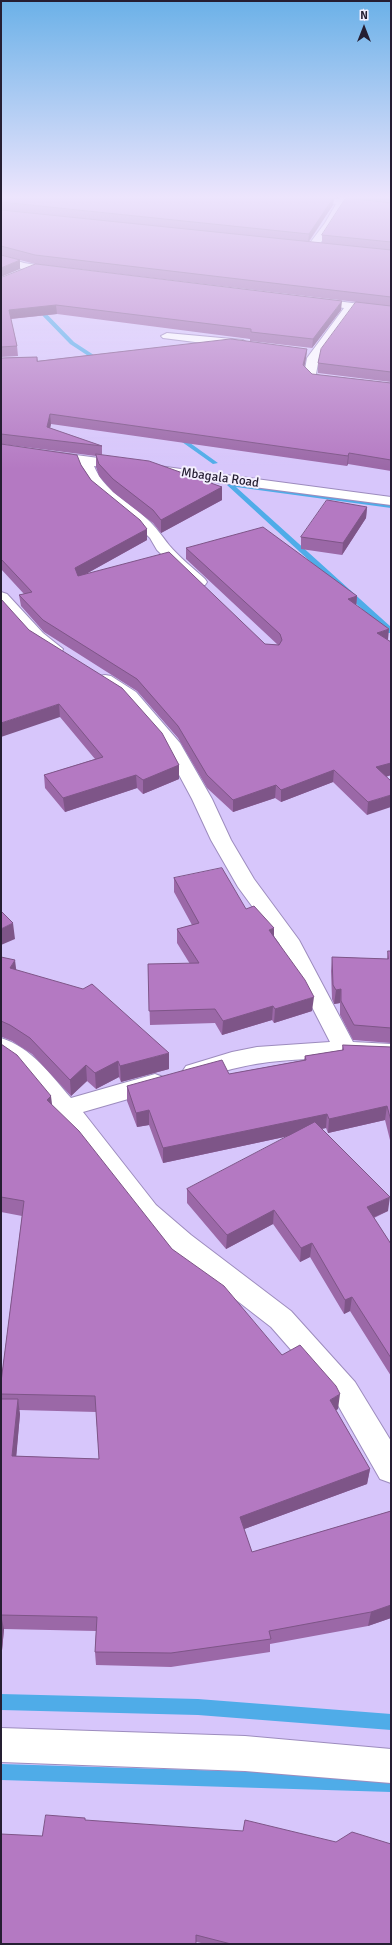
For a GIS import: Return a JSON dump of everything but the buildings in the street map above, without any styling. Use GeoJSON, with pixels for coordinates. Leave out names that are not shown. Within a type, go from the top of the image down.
{"type":"FeatureCollection","features":[{"type":"Feature","properties":{"kind":"street"},"geometry":{"type":"LineString","coordinates":[[306,301],[391,311]]}},
{"type":"Feature","properties":{"kind":"street"},"geometry":{"type":"LineString","coordinates":[[352,306],[310,354],[310,375],[316,379],[391,388]]}},
{"type":"Feature","properties":{"kind":"street"},"geometry":{"type":"LineString","coordinates":[[167,336],[256,346]]}},
{"type":"Feature","properties":{"kind":"street","name":"Mbagala Road"},"geometry":{"type":"LineString","coordinates":[[1,439],[391,491]]}},
{"type":"Feature","properties":{"kind":"street","name":"Mbagala Road"},"geometry":{"type":"LineString","coordinates":[[1,449],[391,501]]}},
{"type":"Feature","properties":{"kind":"street"},"geometry":{"type":"LineString","coordinates":[[85,460],[90,476],[106,495],[141,521],[156,536],[162,547],[210,593]]}},
{"type":"Feature","properties":{"kind":"street"},"geometry":{"type":"LineString","coordinates":[[1,597],[37,637],[71,659]]}},
{"type":"Feature","properties":{"kind":"street"},"geometry":{"type":"LineString","coordinates":[[91,671],[130,696],[172,743],[202,799],[221,840],[245,882],[288,940],[344,1049]]}},
{"type":"Feature","properties":{"kind":"street"},"geometry":{"type":"LineString","coordinates":[[1,1046],[28,1064],[66,1108],[147,1212],[182,1243],[281,1319],[345,1391],[391,1469]]}},
{"type":"Feature","properties":{"kind":"street"},"geometry":{"type":"LineString","coordinates":[[66,1108],[238,1059],[344,1049],[391,1052]]}},
{"type":"Feature","properties":{"kind":"street"},"geometry":{"type":"LineString","coordinates":[[1,1745],[177,1750],[342,1761],[391,1766]]}},
{"type":"Feature","properties":{"kind":"waterway"},"geometry":{"type":"LineString","coordinates":[[36,306],[72,343],[101,362]]}},
{"type":"Feature","properties":{"kind":"waterway"},"geometry":{"type":"LineString","coordinates":[[177,436],[215,463]]}},
{"type":"Feature","properties":{"kind":"waterway"},"geometry":{"type":"LineString","coordinates":[[391,506],[229,484],[391,631]]}},
{"type":"Feature","properties":{"kind":"waterway"},"geometry":{"type":"LineString","coordinates":[[1,1702],[198,1707],[391,1722]]}},
{"type":"Feature","properties":{"kind":"waterway"},"geometry":{"type":"LineString","coordinates":[[1,1772],[391,1784]]}}]}
